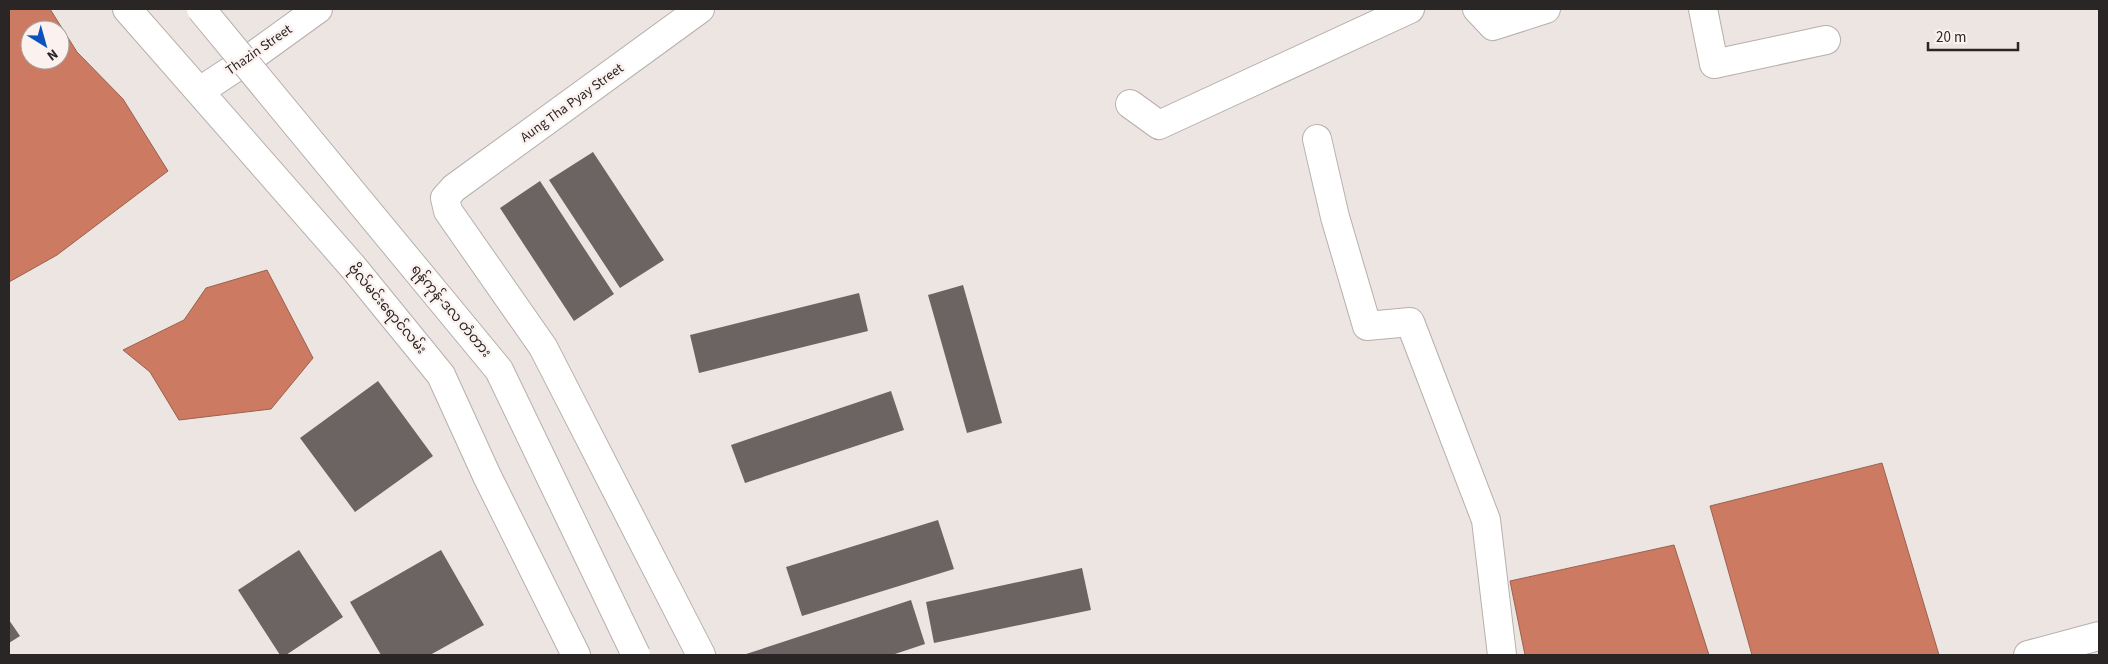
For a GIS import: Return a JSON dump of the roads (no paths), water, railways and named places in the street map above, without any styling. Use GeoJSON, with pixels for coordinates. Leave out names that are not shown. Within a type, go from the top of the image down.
{"type":"FeatureCollection","features":[{"type":"Feature","properties":{"kind":"street","name":"ဗိုလ်မင်းရောင်လမ်း"},"geometry":{"type":"LineString","coordinates":[[127,9],[346,260],[441,375],[487,476],[576,655]]}},
{"type":"Feature","properties":{"kind":"street","name":"ရန်ကုန်-ဒလ တံတား"},"geometry":{"type":"LineString","coordinates":[[201,9],[499,370],[636,655]]}},
{"type":"Feature","properties":{"kind":"street","name":"Thazin Street"},"geometry":{"type":"LineString","coordinates":[[200,91],[253,56],[318,9]]}},
{"type":"Feature","properties":{"kind":"street","name":"Aung Tha Pyay Street"},"geometry":{"type":"LineString","coordinates":[[700,9],[454,188],[445,198],[448,211],[543,347],[701,655]]}},
{"type":"Feature","properties":{"kind":"street"},"geometry":{"type":"LineString","coordinates":[[1130,104],[1159,125],[1410,9]]}},
{"type":"Feature","properties":{"kind":"street"},"geometry":{"type":"LineString","coordinates":[[1476,9],[1493,26],[1546,9]]}},
{"type":"Feature","properties":{"kind":"street"},"geometry":{"type":"LineString","coordinates":[[1703,9],[1714,64],[1826,40]]}},
{"type":"Feature","properties":{"kind":"street"},"geometry":{"type":"LineString","coordinates":[[1317,139],[1366,326],[1410,322],[1486,520],[1502,655]]}},
{"type":"Feature","properties":{"kind":"street"},"geometry":{"type":"LineString","coordinates":[[2028,655],[2099,636]]}}]}
